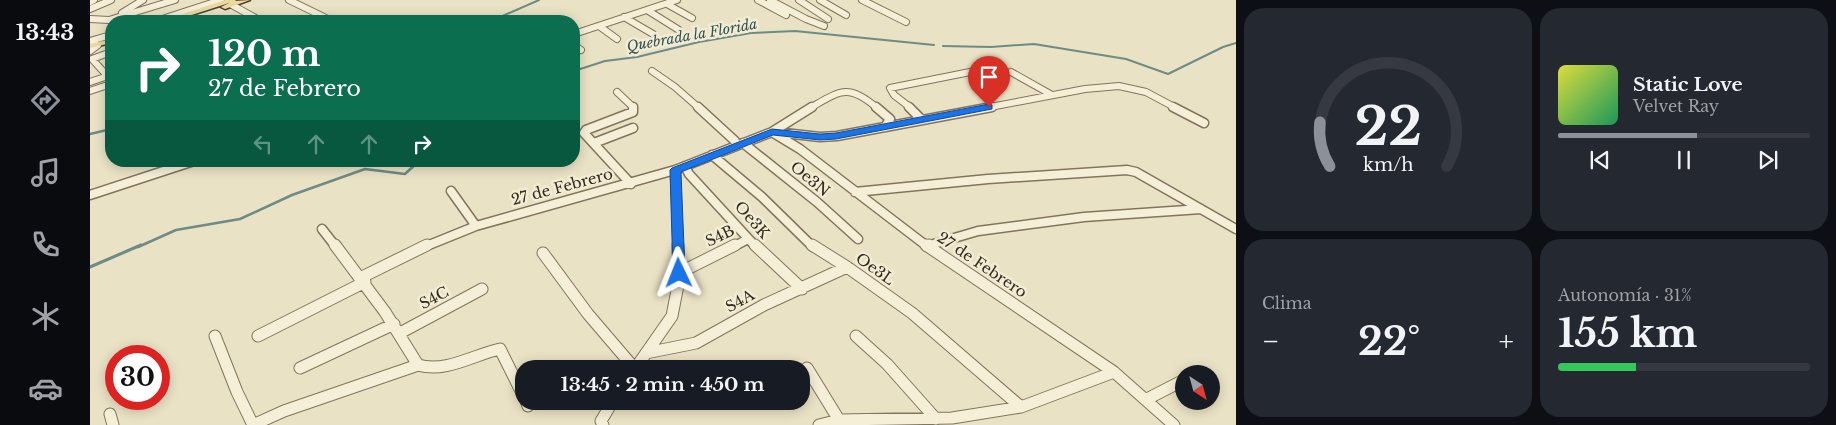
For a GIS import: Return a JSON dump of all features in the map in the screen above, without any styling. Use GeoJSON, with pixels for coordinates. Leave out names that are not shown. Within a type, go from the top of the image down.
{"type":"FeatureCollection","features":[{"type":"Feature","properties":{"kind":"main road"},"geometry":{"type":"LineString","coordinates":[[187,15],[232,2],[246,0]]}},
{"type":"Feature","properties":{"kind":"main road"},"geometry":{"type":"LineString","coordinates":[[197,15],[232,2]]}},
{"type":"Feature","properties":{"kind":"main road"},"geometry":{"type":"LineString","coordinates":[[92,43],[105,38]]}},
{"type":"Feature","properties":{"kind":"main road"},"geometry":{"type":"LineString","coordinates":[[92,43],[105,42]]}},
{"type":"Feature","properties":{"kind":"street"},"geometry":{"type":"LineString","coordinates":[[90,2],[94,0]]}},
{"type":"Feature","properties":{"kind":"street"},"geometry":{"type":"LineString","coordinates":[[90,8],[110,0]]}},
{"type":"Feature","properties":{"kind":"street"},"geometry":{"type":"LineString","coordinates":[[118,15],[143,0]]}},
{"type":"Feature","properties":{"kind":"street"},"geometry":{"type":"LineString","coordinates":[[126,15],[176,0]]}},
{"type":"Feature","properties":{"kind":"street"},"geometry":{"type":"LineString","coordinates":[[175,15],[221,0]]}},
{"type":"Feature","properties":{"kind":"street"},"geometry":{"type":"LineString","coordinates":[[289,0],[320,15]]}},
{"type":"Feature","properties":{"kind":"street"},"geometry":{"type":"LineString","coordinates":[[580,32],[677,0]]}},
{"type":"Feature","properties":{"kind":"street"},"geometry":{"type":"LineString","coordinates":[[758,0],[786,15]]}},
{"type":"Feature","properties":{"kind":"street"},"geometry":{"type":"LineString","coordinates":[[770,0],[806,19],[824,26]]}},
{"type":"Feature","properties":{"kind":"street"},"geometry":{"type":"LineString","coordinates":[[799,0],[828,18]]}},
{"type":"Feature","properties":{"kind":"street"},"geometry":{"type":"LineString","coordinates":[[820,0],[846,15]]}},
{"type":"Feature","properties":{"kind":"street"},"geometry":{"type":"LineString","coordinates":[[862,0],[906,22]]}},
{"type":"Feature","properties":{"kind":"street"},"geometry":{"type":"LineString","coordinates":[[232,2],[252,15]]}},
{"type":"Feature","properties":{"kind":"street"},"geometry":{"type":"LineString","coordinates":[[667,4],[692,18]]}},
{"type":"Feature","properties":{"kind":"street"},"geometry":{"type":"LineString","coordinates":[[647,10],[679,30]]}},
{"type":"Feature","properties":{"kind":"street"},"geometry":{"type":"LineString","coordinates":[[624,17],[653,34]]}},
{"type":"Feature","properties":{"kind":"street"},"geometry":{"type":"LineString","coordinates":[[90,19],[105,20]]}},
{"type":"Feature","properties":{"kind":"street"},"geometry":{"type":"LineString","coordinates":[[599,26],[617,39]]}},
{"type":"Feature","properties":{"kind":"street"},"geometry":{"type":"LineString","coordinates":[[90,51],[92,43]]}},
{"type":"Feature","properties":{"kind":"street"},"geometry":{"type":"LineString","coordinates":[[105,54],[92,59],[105,72]]}},
{"type":"Feature","properties":{"kind":"street","name":"Oe3N"},"geometry":{"type":"LineString","coordinates":[[652,71],[673,83],[735,141],[817,202],[858,238]]}},
{"type":"Feature","properties":{"kind":"street"},"geometry":{"type":"LineString","coordinates":[[922,119],[917,111],[893,94],[890,88],[975,71]]}},
{"type":"Feature","properties":{"kind":"street"},"geometry":{"type":"LineString","coordinates":[[1011,72],[1052,95]]}},
{"type":"Feature","properties":{"kind":"street"},"geometry":{"type":"LineString","coordinates":[[90,82],[105,78]]}},
{"type":"Feature","properties":{"kind":"street"},"geometry":{"type":"LineString","coordinates":[[90,91],[105,86]]}},
{"type":"Feature","properties":{"kind":"street","name":"27 de Febrero"},"geometry":{"type":"LineString","coordinates":[[258,336],[420,248],[476,226],[631,184],[680,168],[772,132],[820,137],[836,136],[1022,100],[1085,89],[1119,86],[1146,92],[1204,123]]}},
{"type":"Feature","properties":{"kind":"street"},"geometry":{"type":"LineString","coordinates":[[772,132],[787,121],[843,91],[859,95],[888,117],[890,119],[885,126]]}},
{"type":"Feature","properties":{"kind":"street"},"geometry":{"type":"LineString","coordinates":[[617,92],[634,110],[584,132],[631,184]]}},
{"type":"Feature","properties":{"kind":"street"},"geometry":{"type":"LineString","coordinates":[[594,143],[633,128]]}},
{"type":"Feature","properties":{"kind":"street","name":"27 de Febrero"},"geometry":{"type":"LineString","coordinates":[[772,132],[806,153],[926,246],[1114,372],[1147,399],[1174,425]]}},
{"type":"Feature","properties":{"kind":"street","name":"Oe3L"},"geometry":{"type":"LineString","coordinates":[[712,155],[762,197],[816,249],[847,267],[927,325],[1021,407]]}},
{"type":"Feature","properties":{"kind":"street"},"geometry":{"type":"LineString","coordinates":[[92,192],[174,167]]}},
{"type":"Feature","properties":{"kind":"street"},"geometry":{"type":"LineString","coordinates":[[641,360],[672,316],[679,273],[680,168]]}},
{"type":"Feature","properties":{"kind":"street","name":"Oe3K"},"geometry":{"type":"LineString","coordinates":[[680,168],[689,174],[721,206],[748,238],[802,289]]}},
{"type":"Feature","properties":{"kind":"street"},"geometry":{"type":"LineString","coordinates":[[855,192],[988,179],[1127,170],[1136,172],[1236,229]]}},
{"type":"Feature","properties":{"kind":"street"},"geometry":{"type":"LineString","coordinates":[[451,191],[476,226]]}},
{"type":"Feature","properties":{"kind":"street"},"geometry":{"type":"LineString","coordinates":[[926,246],[978,231],[1074,218],[1201,209]]}},
{"type":"Feature","properties":{"kind":"street"},"geometry":{"type":"LineString","coordinates":[[322,229],[363,279],[418,364],[424,368],[435,367],[500,349],[515,379]]}},
{"type":"Feature","properties":{"kind":"street","name":"S4B"},"geometry":{"type":"LineString","coordinates":[[679,273],[748,238]]}},
{"type":"Feature","properties":{"kind":"street"},"geometry":{"type":"LineString","coordinates":[[543,253],[588,314],[627,360]]}},
{"type":"Feature","properties":{"kind":"street","name":"S4A"},"geometry":{"type":"LineString","coordinates":[[646,353],[696,343],[764,305],[847,267]]}},
{"type":"Feature","properties":{"kind":"street","name":"S4C"},"geometry":{"type":"LineString","coordinates":[[397,329],[482,289]]}},
{"type":"Feature","properties":{"kind":"street"},"geometry":{"type":"LineString","coordinates":[[300,368],[397,329]]}},
{"type":"Feature","properties":{"kind":"street"},"geometry":{"type":"LineString","coordinates":[[215,336],[237,392],[253,425],[284,411],[418,364]]}},
{"type":"Feature","properties":{"kind":"street"},"geometry":{"type":"LineString","coordinates":[[856,336],[887,364],[936,419]]}},
{"type":"Feature","properties":{"kind":"street"},"geometry":{"type":"LineString","coordinates":[[819,425],[839,420],[952,418],[1021,407],[1114,372]]}},
{"type":"Feature","properties":{"kind":"street"},"geometry":{"type":"LineString","coordinates":[[810,373],[839,420]]}},
{"type":"Feature","properties":{"kind":"street"},"geometry":{"type":"LineString","coordinates":[[1147,399],[1175,385]]}},
{"type":"Feature","properties":{"kind":"street"},"geometry":{"type":"LineString","coordinates":[[603,425],[601,421],[608,410]]}},
{"type":"Feature","properties":{"kind":"waterway"},"geometry":{"type":"LineString","coordinates":[[505,15],[539,0]]}},
{"type":"Feature","properties":{"kind":"waterway","name":"Quebrada la Florida"},"geometry":{"type":"LineString","coordinates":[[580,69],[605,61],[637,57],[699,42],[751,33],[795,31],[934,45]]}},
{"type":"Feature","properties":{"kind":"waterway","name":"Quebrada la Florida"},"geometry":{"type":"LineString","coordinates":[[943,46],[991,47],[1034,44],[1126,59],[1168,74],[1223,47],[1236,43]]}},
{"type":"Feature","properties":{"kind":"waterway"},"geometry":{"type":"LineString","coordinates":[[90,134],[105,130]]}},
{"type":"Feature","properties":{"kind":"waterway","name":"Quebrada la Florida"},"geometry":{"type":"LineString","coordinates":[[138,247],[176,230],[240,219],[292,195],[365,169],[405,174],[413,167]]}},
{"type":"Feature","properties":{"kind":"waterway","name":"Quebrada la Florida"},"geometry":{"type":"LineString","coordinates":[[90,267],[141,245]]}},
{"type":"Feature","properties":{"kind":"route"},"geometry":{"type":"LineString","coordinates":[[679,273],[675,170],[772,132],[820,137],[836,136],[989,107]]}}]}
